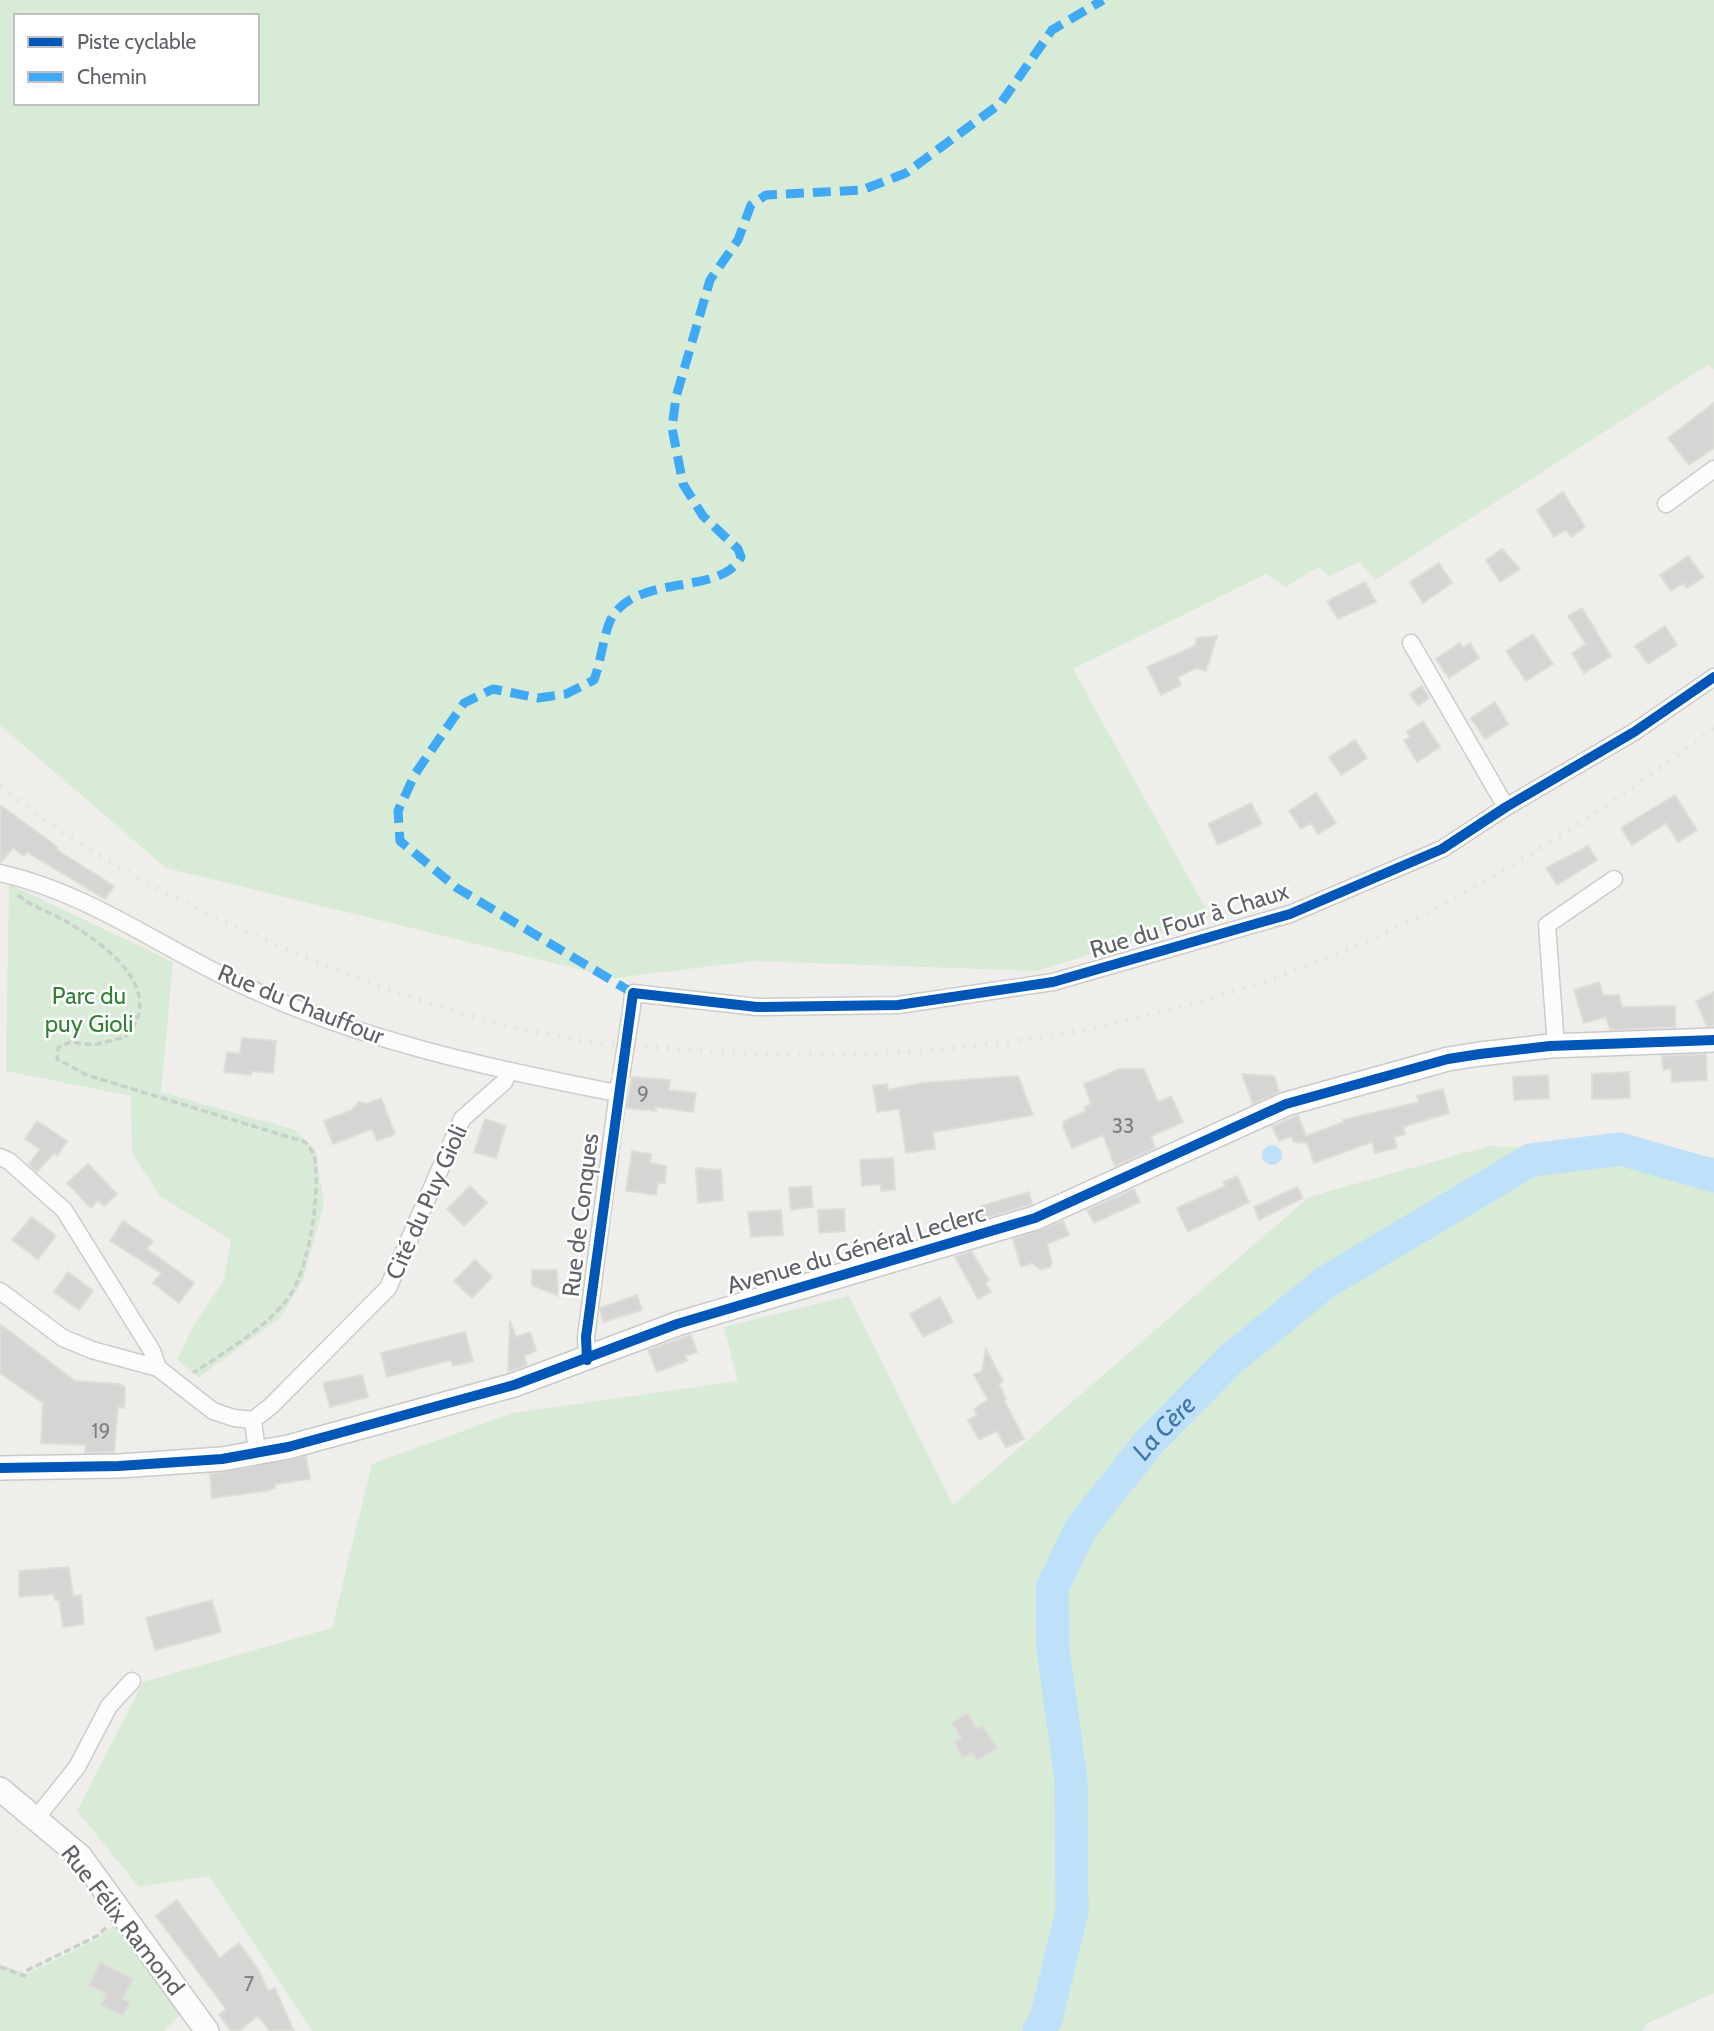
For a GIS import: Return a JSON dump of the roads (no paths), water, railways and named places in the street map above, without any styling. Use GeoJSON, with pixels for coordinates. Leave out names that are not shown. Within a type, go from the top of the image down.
{"type":"FeatureCollection","features":[{"type":"Feature","properties":{"kind":"street"},"geometry":{"type":"LineString","coordinates":[[1666,503],[1714,469]]}},
{"type":"Feature","properties":{"kind":"street"},"geometry":{"type":"LineString","coordinates":[[1411,643],[1506,807]]}},
{"type":"Feature","properties":{"kind":"street","name":"Rue du Four à Chaux"},"geometry":{"type":"LineString","coordinates":[[632,1007],[633,993],[757,1007],[898,1005],[1053,982],[1290,914],[1443,849],[1506,807],[1634,732],[1714,677]]}},
{"type":"Feature","properties":{"kind":"street","name":"Rue du Chauffour"},"geometry":{"type":"LineString","coordinates":[[7,874],[61,891],[240,985],[337,1024],[509,1072],[617,1093]]}},
{"type":"Feature","properties":{"kind":"street"},"geometry":{"type":"LineString","coordinates":[[1556,1046],[1547,925],[1614,879]]}},
{"type":"Feature","properties":{"kind":"street","name":"Rue de Conques"},"geometry":{"type":"LineString","coordinates":[[587,1360],[586,1337],[617,1093],[632,1007]]}},
{"type":"Feature","properties":{"kind":"street","name":"Avenue du Général Leclerc"},"geometry":{"type":"LineString","coordinates":[[0,1468],[119,1466],[257,1453],[514,1385],[587,1360],[677,1324],[1035,1218],[1286,1104],[1448,1059],[1556,1046],[1714,1040]]}},
{"type":"Feature","properties":{"kind":"street","name":"Cité du Puy Gioli"},"geometry":{"type":"LineString","coordinates":[[253,1420],[271,1406],[388,1288],[462,1119],[504,1082],[509,1072]]}},
{"type":"Feature","properties":{"kind":"street"},"geometry":{"type":"LineString","coordinates":[[0,1157],[9,1161],[64,1210],[152,1351],[158,1368]]}},
{"type":"Feature","properties":{"kind":"street"},"geometry":{"type":"LineString","coordinates":[[0,1291],[63,1338],[92,1350],[158,1368],[214,1411],[234,1418],[253,1420],[257,1453]]}},
{"type":"Feature","properties":{"kind":"street"},"geometry":{"type":"LineString","coordinates":[[37,1817],[77,1767],[109,1706],[132,1681]]}},
{"type":"Feature","properties":{"kind":"street","name":"Rue Félix Ramond"},"geometry":{"type":"LineString","coordinates":[[0,1789],[37,1817],[80,1856],[207,2031]]}},
{"type":"Feature","properties":{"kind":"water"},"geometry":{"type":"Polygon","coordinates":[[[1268,1145],[1276,1145],[1282,1155],[1276,1165],[1268,1165],[1262,1159],[1262,1151],[1268,1145]]]}},
{"type":"Feature","properties":{"kind":"waterway","name":"La Cère"},"geometry":{"type":"LineString","coordinates":[[1039,2031],[1046,2019],[1072,1911],[1071,1780],[1053,1649],[1052,1588],[1081,1528],[1150,1441],[1231,1359],[1326,1282],[1531,1160],[1620,1149],[1714,1176]]}},
{"type":"Feature","properties":{"kind":"railway"},"geometry":{"type":"LineString","coordinates":[[0,786],[29,809],[91,850],[189,904],[256,936],[416,999],[500,1024],[594,1043],[754,1054],[832,1055],[910,1052],[1062,1034],[1213,998],[1288,973],[1402,925],[1457,897],[1563,834],[1714,728]]}},
{"type":"Feature","properties":{"kind":"park label","name":"Parc du puy Gioli"},"geometry":{"type":"Point","coordinates":[89,1009]}}]}
